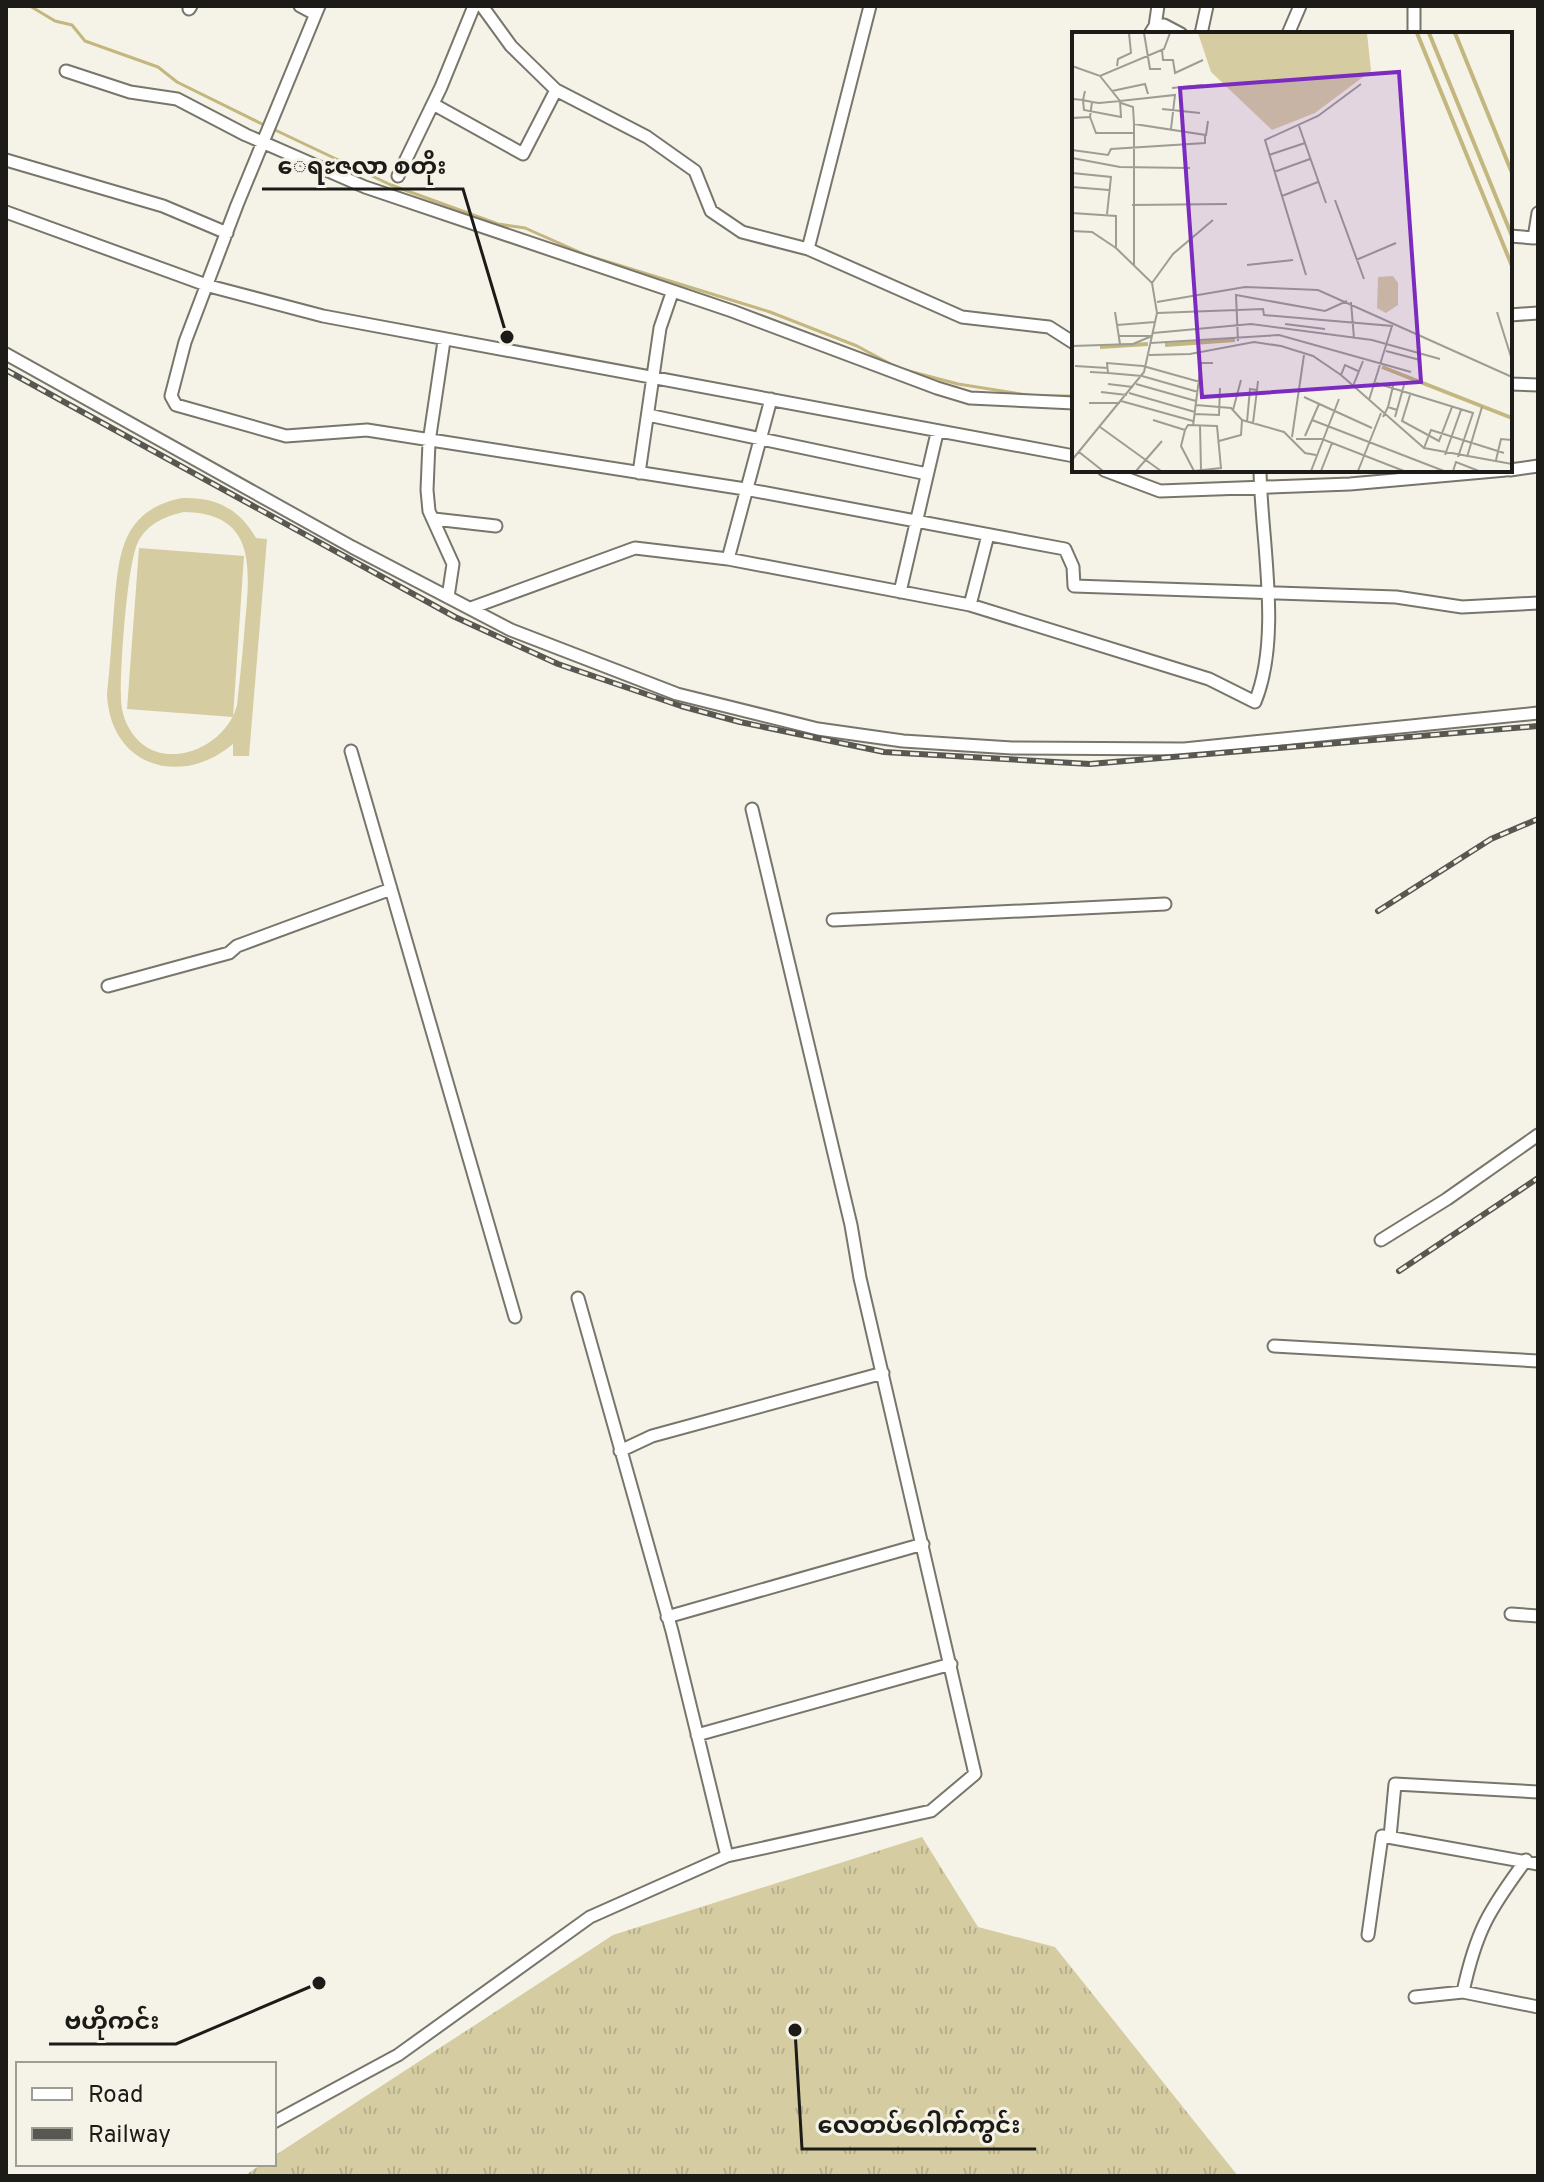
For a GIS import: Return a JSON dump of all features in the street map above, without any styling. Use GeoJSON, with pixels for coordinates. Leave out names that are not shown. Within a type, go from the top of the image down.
{"type":"FeatureCollection","features":[{"type":"Feature","properties":{"kind":"street"},"geometry":{"type":"LineString","coordinates":[[300,6],[317,10],[185,342],[171,396],[176,405],[286,436],[367,430],[745,489],[1065,549],[1073,567],[1074,586],[1396,597],[1462,607],[1538,603]]}},
{"type":"Feature","properties":{"kind":"street"},"geometry":{"type":"LineString","coordinates":[[398,176],[433,104],[474,6]]}},
{"type":"Feature","properties":{"kind":"street"},"geometry":{"type":"LineString","coordinates":[[482,6],[511,46],[556,90],[647,137],[695,171],[711,211],[742,232],[808,249],[962,317],[1049,327],[1072,342]]}},
{"type":"Feature","properties":{"kind":"street"},"geometry":{"type":"LineString","coordinates":[[808,249],[870,6]]}},
{"type":"Feature","properties":{"kind":"street"},"geometry":{"type":"LineString","coordinates":[[1152,30],[1158,6]]}},
{"type":"Feature","properties":{"kind":"street"},"geometry":{"type":"LineString","coordinates":[[1201,32],[1207,6]]}},
{"type":"Feature","properties":{"kind":"street"},"geometry":{"type":"LineString","coordinates":[[1289,32],[1300,6]]}},
{"type":"Feature","properties":{"kind":"street"},"geometry":{"type":"LineString","coordinates":[[1414,6],[1414,32]]}},
{"type":"Feature","properties":{"kind":"street"},"geometry":{"type":"LineString","coordinates":[[1152,30],[1164,25],[1177,32]]}},
{"type":"Feature","properties":{"kind":"street"},"geometry":{"type":"LineString","coordinates":[[66,71],[130,92],[177,99],[380,192],[970,398],[1072,403]]}},
{"type":"Feature","properties":{"kind":"street"},"geometry":{"type":"LineString","coordinates":[[433,104],[523,154],[556,90]]}},
{"type":"Feature","properties":{"kind":"street"},"geometry":{"type":"LineString","coordinates":[[6,160],[163,206],[227,233]]}},
{"type":"Feature","properties":{"kind":"street"},"geometry":{"type":"LineString","coordinates":[[6,212],[209,286],[323,316],[444,341],[654,376],[937,433],[1072,456]]}},
{"type":"Feature","properties":{"kind":"street"},"geometry":{"type":"LineString","coordinates":[[1512,236],[1534,238],[1538,213]]}},
{"type":"Feature","properties":{"kind":"street"},"geometry":{"type":"LineString","coordinates":[[639,473],[660,328],[672,293]]}},
{"type":"Feature","properties":{"kind":"street"},"geometry":{"type":"LineString","coordinates":[[1512,315],[1538,313]]}},
{"type":"Feature","properties":{"kind":"street"},"geometry":{"type":"LineString","coordinates":[[444,341],[429,442],[427,490],[434,519],[453,564],[448,597]]}},
{"type":"Feature","properties":{"kind":"street"},"geometry":{"type":"LineString","coordinates":[[6,354],[352,547],[511,630],[677,694],[818,729],[903,741],[1012,748],[1184,749],[1538,713]]}},
{"type":"Feature","properties":{"kind":"street"},"geometry":{"type":"LineString","coordinates":[[1512,384],[1538,385]]}},
{"type":"Feature","properties":{"kind":"street"},"geometry":{"type":"LineString","coordinates":[[728,559],[771,399]]}},
{"type":"Feature","properties":{"kind":"street"},"geometry":{"type":"LineString","coordinates":[[648,415],[927,474]]}},
{"type":"Feature","properties":{"kind":"street"},"geometry":{"type":"LineString","coordinates":[[900,592],[937,433]]}},
{"type":"Feature","properties":{"kind":"street"},"geometry":{"type":"LineString","coordinates":[[1512,469],[1538,466]]}},
{"type":"Feature","properties":{"kind":"street"},"geometry":{"type":"LineString","coordinates":[[1109,472],[1160,491],[1419,480],[1490,472]]}},
{"type":"Feature","properties":{"kind":"street"},"geometry":{"type":"LineString","coordinates":[[471,608],[635,548],[728,559],[970,605],[1209,679],[1255,702],[1264,671],[1268,593],[1260,472]]}},
{"type":"Feature","properties":{"kind":"street"},"geometry":{"type":"LineString","coordinates":[[434,519],[496,526]]}},
{"type":"Feature","properties":{"kind":"street"},"geometry":{"type":"LineString","coordinates":[[970,605],[988,535]]}},
{"type":"Feature","properties":{"kind":"street"},"geometry":{"type":"LineString","coordinates":[[351,751],[515,1317]]}},
{"type":"Feature","properties":{"kind":"street"},"geometry":{"type":"LineString","coordinates":[[276,2121],[398,2055],[590,1917],[727,1856],[931,1811],[975,1774],[851,1225],[752,809]]}},
{"type":"Feature","properties":{"kind":"street"},"geometry":{"type":"LineString","coordinates":[[108,986],[229,953],[237,946],[391,889]]}},
{"type":"Feature","properties":{"kind":"street"},"geometry":{"type":"LineString","coordinates":[[833,920],[1165,904]]}},
{"type":"Feature","properties":{"kind":"street"},"geometry":{"type":"LineString","coordinates":[[1381,1240],[1500,1164],[1538,1135]]}},
{"type":"Feature","properties":{"kind":"street"},"geometry":{"type":"LineString","coordinates":[[578,1298],[667,1617],[727,1856]]}},
{"type":"Feature","properties":{"kind":"street"},"geometry":{"type":"LineString","coordinates":[[1274,1346],[1538,1361]]}},
{"type":"Feature","properties":{"kind":"street"},"geometry":{"type":"LineString","coordinates":[[620,1451],[652,1436],[883,1373]]}},
{"type":"Feature","properties":{"kind":"street"},"geometry":{"type":"LineString","coordinates":[[667,1617],[923,1544]]}},
{"type":"Feature","properties":{"kind":"street"},"geometry":{"type":"LineString","coordinates":[[1511,1614],[1538,1616]]}},
{"type":"Feature","properties":{"kind":"street"},"geometry":{"type":"LineString","coordinates":[[697,1735],[951,1665]]}},
{"type":"Feature","properties":{"kind":"street"},"geometry":{"type":"LineString","coordinates":[[1390,1837],[1395,1784],[1538,1792]]}},
{"type":"Feature","properties":{"kind":"street"},"geometry":{"type":"LineString","coordinates":[[1368,1935],[1382,1836],[1532,1862]]}},
{"type":"Feature","properties":{"kind":"street"},"geometry":{"type":"LineString","coordinates":[[1463,1992],[1471,1953],[1487,1912],[1532,1862]]}},
{"type":"Feature","properties":{"kind":"street"},"geometry":{"type":"LineString","coordinates":[[1415,1997],[1463,1992],[1538,2007]]}},
{"type":"Feature","properties":{"kind":"green space"},"geometry":{"type":"Polygon","coordinates":[[[182,498],[215,502],[242,519],[256,538],[267,539],[249,756],[233,756],[233,744],[213,757],[192,765],[171,767],[152,763],[134,754],[121,739],[111,719],[107,694],[121,553],[135,525],[146,513],[161,504],[182,498]],[[184,512],[158,521],[139,540],[131,569],[121,684],[124,718],[141,743],[156,751],[172,754],[189,752],[205,745],[230,721],[237,705],[247,603],[247,564],[237,533],[225,522],[208,515],[184,512]]]}},
{"type":"Feature","properties":{"kind":"green space"},"geometry":{"type":"Polygon","coordinates":[[[139,548],[244,556],[233,717],[127,709],[139,548]]]}},
{"type":"Feature","properties":{"kind":"green space"},"geometry":{"type":"Polygon","coordinates":[[[922,1837],[978,1927],[1055,1947],[1238,2176],[244,2176],[259,2166],[276,2166],[276,2155],[613,1935],[922,1837]]]}},
{"type":"Feature","properties":{"kind":"waterway"},"geometry":{"type":"LineString","coordinates":[[30,6],[55,21],[72,25],[85,41],[158,67],[177,82],[262,124]]}},
{"type":"Feature","properties":{"kind":"waterway"},"geometry":{"type":"LineString","coordinates":[[273,129],[391,185],[498,224],[525,228],[586,255],[770,312],[857,346],[898,368]]}},
{"type":"Feature","properties":{"kind":"waterway"},"geometry":{"type":"LineString","coordinates":[[905,370],[958,384],[1034,396]]}},
{"type":"Feature","properties":{"kind":"waterway"},"geometry":{"type":"LineString","coordinates":[[1046,396],[1072,396]]}},
{"type":"Feature","properties":{"kind":"railway"},"geometry":{"type":"LineString","coordinates":[[6,370],[455,617],[558,664],[681,706],[740,722],[884,752],[1090,764],[1538,726]]}},
{"type":"Feature","properties":{"kind":"railway"},"geometry":{"type":"LineString","coordinates":[[1378,911],[1491,839],[1538,819]]}},
{"type":"Feature","properties":{"kind":"railway"},"geometry":{"type":"LineString","coordinates":[[1399,1271],[1538,1178]]}},
{"type":"Feature","properties":{"kind":"place","name":"ေရႊဇလာ စတိုး"},"geometry":{"type":"Point","coordinates":[507,337]}},
{"type":"Feature","properties":{"kind":"place","name":"ဗဟိုကင်း"},"geometry":{"type":"Point","coordinates":[319,1983]}},
{"type":"Feature","properties":{"kind":"place","name":"လေတပ်ဂေါက်ကွင်း"},"geometry":{"type":"Point","coordinates":[795,2030]}}]}
